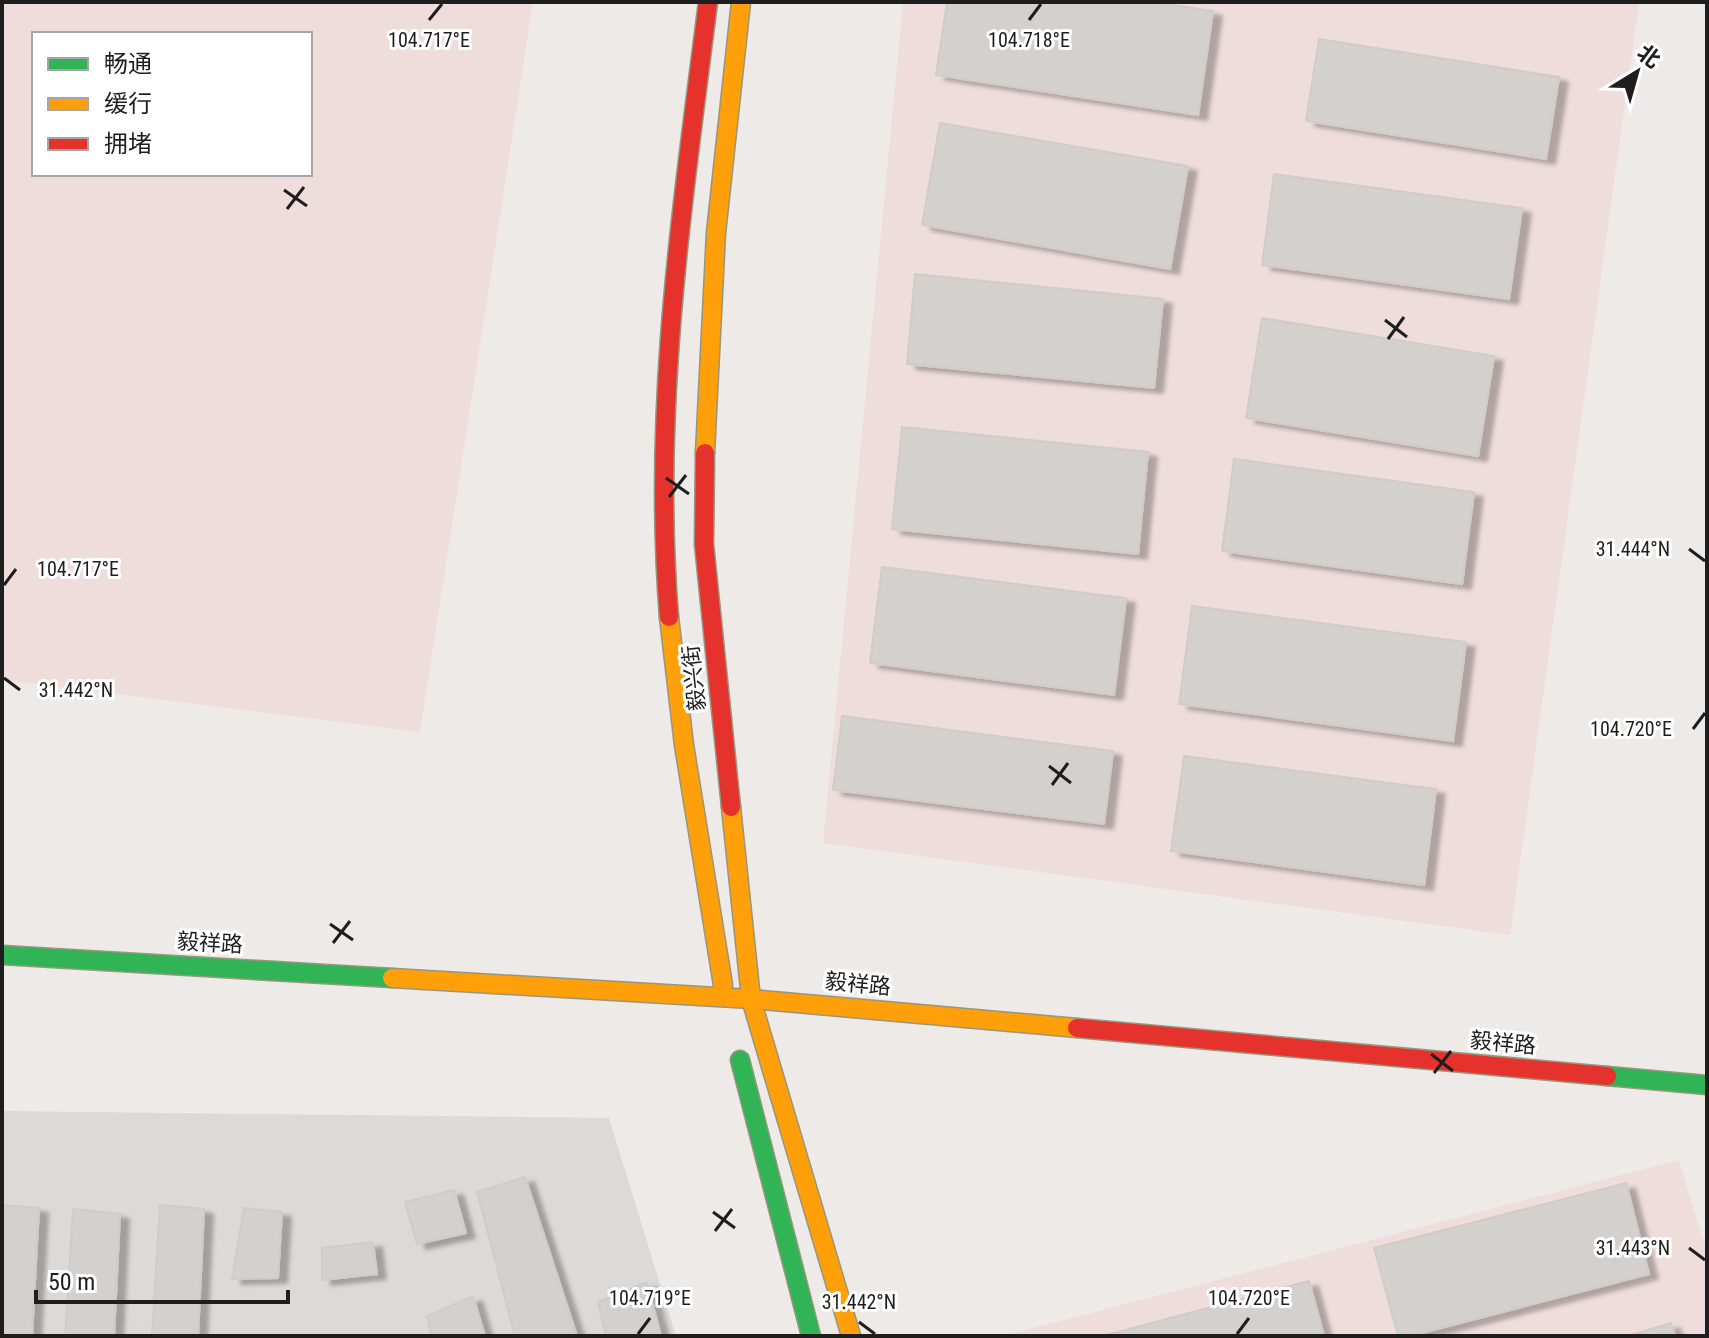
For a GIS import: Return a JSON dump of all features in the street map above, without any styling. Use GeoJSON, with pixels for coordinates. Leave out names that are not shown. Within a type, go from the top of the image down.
{"type":"FeatureCollection","features":[{"type":"Feature","properties":{"kind":"street","name":"毅兴街"},"geometry":{"type":"LineString","coordinates":[[708,2],[672,294],[662,500],[667,619],[683,749],[727,1005]]}},
{"type":"Feature","properties":{"kind":"street","name":"毅兴街"},"geometry":{"type":"LineString","coordinates":[[741,2],[716,233],[705,403],[704,544],[751,999],[851,1336]]}},
{"type":"Feature","properties":{"kind":"street","name":"毅祥路"},"geometry":{"type":"LineString","coordinates":[[2,955],[727,1005],[751,999],[1707,1085]]}},
{"type":"Feature","properties":{"kind":"street"},"geometry":{"type":"LineString","coordinates":[[736,1042],[811,1336]]}},
{"type":"Feature","properties":{"kind":"shaded area"},"geometry":{"type":"Polygon","coordinates":[[[2,2],[533,2],[420,732],[2,680],[2,2]]]}},
{"type":"Feature","properties":{"kind":"shaded area"},"geometry":{"type":"Polygon","coordinates":[[[903,2],[1639,2],[1510,935],[823,843],[903,2]]]}},
{"type":"Feature","properties":{"kind":"shaded area"},"geometry":{"type":"Polygon","coordinates":[[[2,1111],[609,1118],[676,1336],[2,1336],[2,1111]]]}},
{"type":"Feature","properties":{"kind":"shaded area"},"geometry":{"type":"Polygon","coordinates":[[[1679,1160],[1707,1253],[1707,1336],[1010,1334],[1679,1160]]]}},
{"type":"Feature","properties":{"kind":"building"},"geometry":{"type":"Polygon","coordinates":[[[947,2],[1152,2],[1213,11],[1198,115],[936,75],[947,2]]]}},
{"type":"Feature","properties":{"kind":"building"},"geometry":{"type":"Polygon","coordinates":[[[1319,39],[1559,77],[1546,159],[1306,121],[1319,39]]]}},
{"type":"Feature","properties":{"kind":"building"},"geometry":{"type":"Polygon","coordinates":[[[940,123],[1188,166],[1170,269],[922,225],[940,123]]]}},
{"type":"Feature","properties":{"kind":"building"},"geometry":{"type":"Polygon","coordinates":[[[1274,174],[1522,208],[1509,299],[1262,265],[1274,174]]]}},
{"type":"Feature","properties":{"kind":"building"},"geometry":{"type":"Polygon","coordinates":[[[915,274],[1163,299],[1154,388],[907,364],[915,274]]]}},
{"type":"Feature","properties":{"kind":"building"},"geometry":{"type":"Polygon","coordinates":[[[1262,318],[1494,356],[1478,456],[1246,418],[1262,318]]]}},
{"type":"Feature","properties":{"kind":"building"},"geometry":{"type":"Polygon","coordinates":[[[902,427],[1148,452],[1138,554],[892,529],[902,427]]]}},
{"type":"Feature","properties":{"kind":"building"},"geometry":{"type":"Polygon","coordinates":[[[1234,459],[1474,492],[1462,584],[1222,551],[1234,459]]]}},
{"type":"Feature","properties":{"kind":"building"},"geometry":{"type":"Polygon","coordinates":[[[882,567],[1126,598],[1114,695],[870,663],[882,567]]]}},
{"type":"Feature","properties":{"kind":"building"},"geometry":{"type":"Polygon","coordinates":[[[1192,606],[1466,642],[1453,741],[1179,704],[1192,606]]]}},
{"type":"Feature","properties":{"kind":"building"},"geometry":{"type":"Polygon","coordinates":[[[842,716],[1113,751],[1104,824],[833,790],[842,716]]]}},
{"type":"Feature","properties":{"kind":"building"},"geometry":{"type":"Polygon","coordinates":[[[1184,756],[1436,789],[1424,885],[1171,851],[1184,756]]]}},
{"type":"Feature","properties":{"kind":"building"},"geometry":{"type":"Polygon","coordinates":[[[525,1177],[577,1336],[515,1336],[477,1192],[525,1177]]]}},
{"type":"Feature","properties":{"kind":"building"},"geometry":{"type":"Polygon","coordinates":[[[1626,1183],[1649,1274],[1410,1336],[1398,1336],[1374,1248],[1626,1183]]]}},
{"type":"Feature","properties":{"kind":"building"},"geometry":{"type":"Polygon","coordinates":[[[454,1190],[466,1233],[417,1244],[405,1202],[454,1190]]]}},
{"type":"Feature","properties":{"kind":"building"},"geometry":{"type":"Polygon","coordinates":[[[2,1205],[39,1208],[32,1336],[2,1336],[2,1205]]]}},
{"type":"Feature","properties":{"kind":"building"},"geometry":{"type":"Polygon","coordinates":[[[160,1205],[204,1209],[198,1336],[152,1335],[160,1205]]]}},
{"type":"Feature","properties":{"kind":"building"},"geometry":{"type":"Polygon","coordinates":[[[244,1208],[282,1212],[278,1278],[232,1279],[244,1208]]]}},
{"type":"Feature","properties":{"kind":"building"},"geometry":{"type":"Polygon","coordinates":[[[73,1209],[120,1214],[114,1336],[65,1336],[73,1209]]]}},
{"type":"Feature","properties":{"kind":"building"},"geometry":{"type":"Polygon","coordinates":[[[373,1242],[377,1274],[322,1280],[322,1248],[373,1242]]]}},
{"type":"Feature","properties":{"kind":"building"},"geometry":{"type":"Polygon","coordinates":[[[1309,1281],[1324,1336],[1103,1336],[1309,1281]]]}},
{"type":"Feature","properties":{"kind":"building"},"geometry":{"type":"Polygon","coordinates":[[[647,1282],[661,1336],[606,1336],[598,1302],[647,1282]]]}},
{"type":"Feature","properties":{"kind":"building"},"geometry":{"type":"Polygon","coordinates":[[[473,1296],[485,1336],[431,1336],[427,1316],[473,1296]]]}},
{"type":"Feature","properties":{"kind":"building"},"geometry":{"type":"Polygon","coordinates":[[[1671,1323],[1675,1336],[1628,1336],[1671,1323]]]}},
{"type":"Feature","properties":{"kind":"traffic: fast"},"geometry":{"type":"LineString","coordinates":[[2,955],[392,978]]}},
{"type":"Feature","properties":{"kind":"traffic: fast"},"geometry":{"type":"LineString","coordinates":[[740,1060],[811,1336]]}},
{"type":"Feature","properties":{"kind":"traffic: fast"},"geometry":{"type":"LineString","coordinates":[[1607,1076],[1707,1085]]}},
{"type":"Feature","properties":{"kind":"traffic: slow"},"geometry":{"type":"LineString","coordinates":[[705,453],[716,233],[741,2]]}},
{"type":"Feature","properties":{"kind":"traffic: slow"},"geometry":{"type":"LineString","coordinates":[[669,617],[684,745],[723,985]]}},
{"type":"Feature","properties":{"kind":"traffic: slow"},"geometry":{"type":"LineString","coordinates":[[731,807],[751,999],[851,1336]]}},
{"type":"Feature","properties":{"kind":"traffic: slow"},"geometry":{"type":"LineString","coordinates":[[392,978],[751,999],[1077,1028]]}},
{"type":"Feature","properties":{"kind":"traffic: jam"},"geometry":{"type":"LineString","coordinates":[[669,617],[664,461],[667,385],[680,232],[708,2]]}},
{"type":"Feature","properties":{"kind":"traffic: jam"},"geometry":{"type":"LineString","coordinates":[[705,453],[704,544],[731,807]]}},
{"type":"Feature","properties":{"kind":"traffic: jam"},"geometry":{"type":"LineString","coordinates":[[1077,1028],[1607,1076]]}}]}
